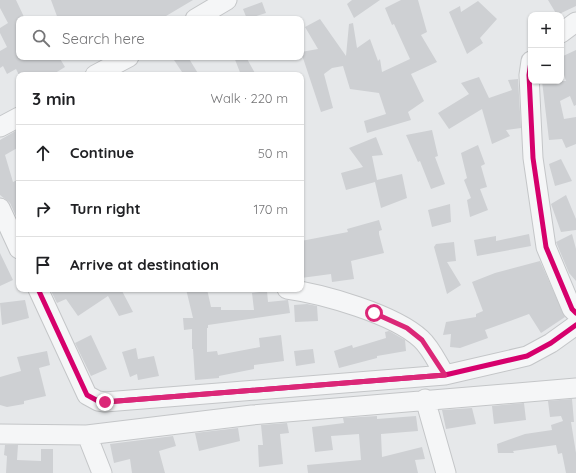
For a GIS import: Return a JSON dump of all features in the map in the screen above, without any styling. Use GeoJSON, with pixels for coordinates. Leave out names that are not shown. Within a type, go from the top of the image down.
{"type":"FeatureCollection","features":[{"type":"Feature","properties":{"kind":"street"},"geometry":{"type":"LineString","coordinates":[[200,16],[227,0]]}},
{"type":"Feature","properties":{"kind":"street"},"geometry":{"type":"LineString","coordinates":[[564,30],[576,22]]}},
{"type":"Feature","properties":{"kind":"street"},"geometry":{"type":"LineString","coordinates":[[102,72],[124,60]]}},
{"type":"Feature","properties":{"kind":"street"},"geometry":{"type":"LineString","coordinates":[[529,84],[533,158],[546,247],[572,308],[576,313]]}},
{"type":"Feature","properties":{"kind":"street"},"geometry":{"type":"LineString","coordinates":[[0,127],[16,119]]}},
{"type":"Feature","properties":{"kind":"street"},"geometry":{"type":"LineString","coordinates":[[0,208],[16,243]]}},
{"type":"Feature","properties":{"kind":"street"},"geometry":{"type":"LineString","coordinates":[[39,292],[87,395],[98,401],[445,375],[527,356],[551,343],[576,325]]}},
{"type":"Feature","properties":{"kind":"street"},"geometry":{"type":"LineString","coordinates":[[301,292],[343,301],[407,328],[422,340],[445,375]]}},
{"type":"Feature","properties":{"kind":"street"},"geometry":{"type":"LineString","coordinates":[[0,434],[87,435],[252,415],[425,399],[576,388]]}},
{"type":"Feature","properties":{"kind":"street"},"geometry":{"type":"LineString","coordinates":[[425,399],[446,473]]}},
{"type":"Feature","properties":{"kind":"street"},"geometry":{"type":"LineString","coordinates":[[87,435],[102,473]]}},
{"type":"Feature","properties":{"kind":"building"},"geometry":{"type":"Polygon","coordinates":[[[0,0],[16,0],[24,16],[16,16],[16,60],[61,60],[65,67],[57,72],[18,72],[16,69],[7,74],[3,66],[0,68],[0,51],[7,47],[0,33],[0,28],[8,23],[0,8],[0,0]]]}},
{"type":"Feature","properties":{"kind":"building"},"geometry":{"type":"Polygon","coordinates":[[[51,0],[193,0],[166,16],[57,16],[51,0]]]}},
{"type":"Feature","properties":{"kind":"building"},"geometry":{"type":"Polygon","coordinates":[[[352,0],[380,0],[354,18],[347,4],[352,0]]]}},
{"type":"Feature","properties":{"kind":"building"},"geometry":{"type":"Polygon","coordinates":[[[401,0],[418,0],[427,32],[421,35],[437,62],[411,74],[424,101],[408,112],[411,120],[367,133],[364,121],[386,114],[379,93],[350,89],[343,66],[332,68],[324,74],[333,108],[321,112],[304,60],[304,51],[318,49],[305,27],[320,19],[346,56],[349,24],[353,23],[357,48],[370,39],[378,61],[380,59],[382,72],[410,59],[385,8],[401,0]]]}},
{"type":"Feature","properties":{"kind":"building"},"geometry":{"type":"Polygon","coordinates":[[[548,0],[576,0],[576,6],[563,12],[555,12],[548,0]]]}},
{"type":"Feature","properties":{"kind":"building"},"geometry":{"type":"Polygon","coordinates":[[[478,1],[497,19],[480,38],[483,43],[467,54],[449,12],[460,6],[461,12],[478,1]]]}},
{"type":"Feature","properties":{"kind":"building"},"geometry":{"type":"Polygon","coordinates":[[[262,2],[266,13],[256,16],[246,16],[243,9],[262,2]]]}},
{"type":"Feature","properties":{"kind":"building"},"geometry":{"type":"Polygon","coordinates":[[[576,50],[576,105],[574,106],[570,96],[560,101],[564,119],[576,117],[576,144],[566,148],[562,139],[549,140],[542,84],[564,84],[564,81],[566,81],[564,75],[564,56],[576,50]]]}},
{"type":"Feature","properties":{"kind":"building"},"geometry":{"type":"Polygon","coordinates":[[[174,60],[190,60],[197,72],[182,72],[174,60]]]}},
{"type":"Feature","properties":{"kind":"building"},"geometry":{"type":"Polygon","coordinates":[[[235,60],[248,60],[254,72],[240,72],[235,60]]]}},
{"type":"Feature","properties":{"kind":"building"},"geometry":{"type":"Polygon","coordinates":[[[479,77],[489,98],[512,90],[508,80],[518,79],[521,128],[506,130],[510,136],[492,144],[482,109],[449,129],[438,113],[469,94],[461,83],[479,77]]]}},
{"type":"Feature","properties":{"kind":"building"},"geometry":{"type":"Polygon","coordinates":[[[432,130],[438,156],[435,157],[445,184],[431,189],[420,161],[418,162],[406,135],[432,130]]]}},
{"type":"Feature","properties":{"kind":"building"},"geometry":{"type":"Polygon","coordinates":[[[16,131],[16,149],[5,155],[13,182],[16,180],[16,216],[10,203],[0,195],[0,140],[16,131]]]}},
{"type":"Feature","properties":{"kind":"building"},"geometry":{"type":"Polygon","coordinates":[[[376,137],[383,155],[372,156],[377,180],[402,174],[407,198],[381,208],[375,182],[346,190],[341,173],[363,167],[349,148],[376,137]]]}},
{"type":"Feature","properties":{"kind":"building"},"geometry":{"type":"Polygon","coordinates":[[[478,145],[485,164],[481,166],[487,187],[480,189],[488,210],[470,217],[467,200],[471,198],[464,180],[467,178],[461,153],[478,145]]]}},
{"type":"Feature","properties":{"kind":"building"},"geometry":{"type":"Polygon","coordinates":[[[561,159],[572,181],[555,186],[549,164],[561,159]]]}},
{"type":"Feature","properties":{"kind":"building"},"geometry":{"type":"Polygon","coordinates":[[[566,195],[576,219],[576,230],[561,232],[551,204],[566,195]]]}},
{"type":"Feature","properties":{"kind":"building"},"geometry":{"type":"Polygon","coordinates":[[[450,204],[451,222],[432,227],[428,210],[450,204]]]}},
{"type":"Feature","properties":{"kind":"building"},"geometry":{"type":"Polygon","coordinates":[[[379,220],[382,230],[379,231],[379,234],[384,253],[351,261],[354,279],[332,282],[331,274],[304,278],[304,240],[348,232],[347,229],[379,220]]]}},
{"type":"Feature","properties":{"kind":"building"},"geometry":{"type":"Polygon","coordinates":[[[529,234],[531,246],[477,256],[474,240],[496,236],[496,241],[529,234]]]}},
{"type":"Feature","properties":{"kind":"building"},"geometry":{"type":"Polygon","coordinates":[[[572,234],[576,249],[576,281],[569,273],[556,242],[572,234]]]}},
{"type":"Feature","properties":{"kind":"building"},"geometry":{"type":"Polygon","coordinates":[[[454,242],[456,261],[447,262],[461,285],[447,294],[434,247],[436,244],[454,242]]]}},
{"type":"Feature","properties":{"kind":"building"},"geometry":{"type":"Polygon","coordinates":[[[0,253],[13,280],[0,286],[0,253]]]}},
{"type":"Feature","properties":{"kind":"building"},"geometry":{"type":"Polygon","coordinates":[[[540,261],[565,317],[541,333],[529,314],[485,330],[488,338],[460,348],[450,347],[451,334],[443,335],[446,322],[476,317],[476,314],[483,311],[472,282],[495,273],[540,261]]]}},
{"type":"Feature","properties":{"kind":"building"},"geometry":{"type":"Polygon","coordinates":[[[52,292],[123,292],[133,312],[119,316],[108,296],[78,316],[66,299],[57,303],[52,292]]]}},
{"type":"Feature","properties":{"kind":"building"},"geometry":{"type":"Polygon","coordinates":[[[187,292],[208,292],[211,307],[221,307],[221,310],[254,310],[252,293],[267,292],[268,302],[288,300],[290,313],[208,325],[207,328],[207,352],[217,351],[218,355],[260,347],[259,338],[281,335],[284,361],[254,365],[254,369],[219,376],[219,378],[195,380],[192,329],[184,330],[183,318],[193,318],[187,292]]]}},
{"type":"Feature","properties":{"kind":"building"},"geometry":{"type":"Polygon","coordinates":[[[25,300],[29,318],[2,325],[0,303],[25,300]]]}},
{"type":"Feature","properties":{"kind":"building"},"geometry":{"type":"Polygon","coordinates":[[[307,304],[317,306],[318,321],[295,322],[294,305],[307,304]]]}},
{"type":"Feature","properties":{"kind":"building"},"geometry":{"type":"Polygon","coordinates":[[[389,331],[405,340],[406,351],[377,356],[377,358],[339,368],[334,351],[352,345],[353,348],[386,338],[385,332],[389,331]]]}},
{"type":"Feature","properties":{"kind":"building"},"geometry":{"type":"Polygon","coordinates":[[[91,335],[107,369],[91,376],[75,343],[91,335]]]}},
{"type":"Feature","properties":{"kind":"building"},"geometry":{"type":"Polygon","coordinates":[[[136,348],[138,359],[154,356],[159,376],[138,380],[137,374],[130,377],[122,352],[136,348]]]}},
{"type":"Feature","properties":{"kind":"building"},"geometry":{"type":"Polygon","coordinates":[[[313,349],[315,363],[296,366],[294,351],[313,349]]]}},
{"type":"Feature","properties":{"kind":"building"},"geometry":{"type":"Polygon","coordinates":[[[47,351],[50,365],[39,368],[46,396],[24,401],[24,404],[7,407],[0,405],[0,377],[21,371],[17,357],[47,351]]]}},
{"type":"Feature","properties":{"kind":"building"},"geometry":{"type":"Polygon","coordinates":[[[572,399],[574,422],[571,422],[576,453],[576,473],[566,473],[562,453],[558,454],[556,445],[513,451],[514,453],[498,453],[497,444],[525,434],[552,430],[551,425],[563,421],[561,416],[550,417],[548,401],[572,399]]]}},
{"type":"Feature","properties":{"kind":"building"},"geometry":{"type":"Polygon","coordinates":[[[524,403],[526,420],[494,424],[492,406],[524,403]]]}},
{"type":"Feature","properties":{"kind":"building"},"geometry":{"type":"Polygon","coordinates":[[[472,408],[476,424],[446,429],[442,410],[472,408]]]}},
{"type":"Feature","properties":{"kind":"building"},"geometry":{"type":"Polygon","coordinates":[[[377,416],[377,419],[416,416],[418,431],[381,434],[382,457],[422,447],[425,459],[415,460],[418,473],[308,473],[307,465],[361,460],[359,434],[331,436],[333,450],[315,452],[312,427],[344,423],[343,418],[377,416]]]}},
{"type":"Feature","properties":{"kind":"building"},"geometry":{"type":"Polygon","coordinates":[[[287,423],[289,433],[280,434],[283,464],[259,467],[258,445],[263,445],[261,425],[287,423]]]}},
{"type":"Feature","properties":{"kind":"building"},"geometry":{"type":"Polygon","coordinates":[[[238,428],[240,441],[199,451],[195,433],[238,428]]]}},
{"type":"Feature","properties":{"kind":"building"},"geometry":{"type":"Polygon","coordinates":[[[173,436],[176,446],[159,451],[165,473],[132,473],[130,459],[114,463],[110,444],[173,436]]]}},
{"type":"Feature","properties":{"kind":"building"},"geometry":{"type":"Polygon","coordinates":[[[5,445],[18,445],[17,460],[41,461],[41,449],[53,449],[53,473],[6,473],[7,456],[4,455],[5,445]]]}},
{"type":"Feature","properties":{"kind":"cycle path"},"geometry":{"type":"LineString","coordinates":[[529,84],[533,158],[546,247],[572,309],[576,313]]}},
{"type":"Feature","properties":{"kind":"cycle path"},"geometry":{"type":"LineString","coordinates":[[39,292],[87,395],[98,401],[105,402],[445,375],[527,356],[551,343],[576,325]]}},
{"type":"Feature","properties":{"kind":"route"},"geometry":{"type":"LineString","coordinates":[[105,402],[445,375],[422,340],[407,328],[374,313]]}}]}
